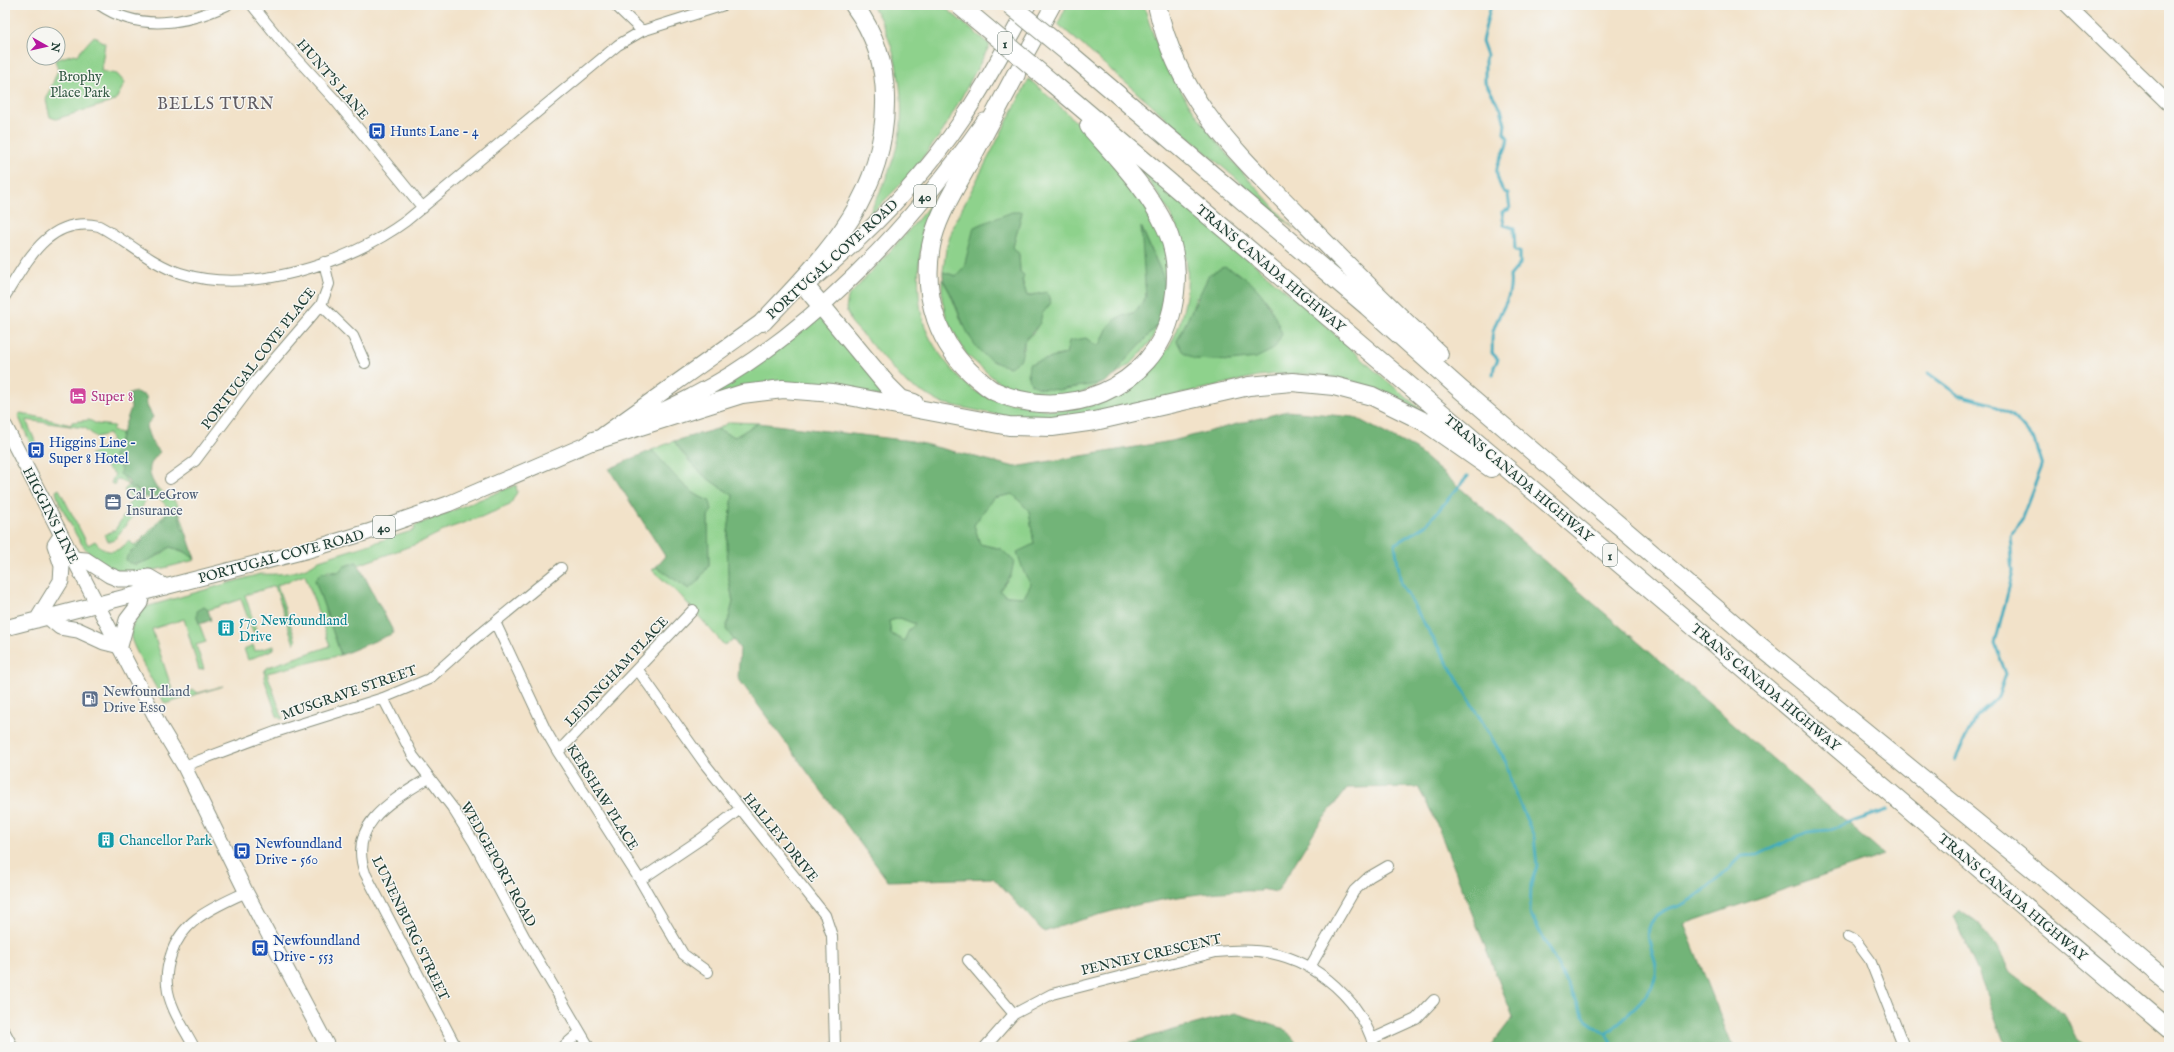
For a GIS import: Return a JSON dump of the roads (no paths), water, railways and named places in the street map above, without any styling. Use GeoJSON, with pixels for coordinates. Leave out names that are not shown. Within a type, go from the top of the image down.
{"type":"FeatureCollection","features":[{"type":"Feature","properties":{"kind":"highway"},"geometry":{"type":"LineString","coordinates":[[763,322],[822,258],[852,217],[868,188],[879,155],[885,121],[886,82],[879,50],[854,5]]}},
{"type":"Feature","properties":{"kind":"highway","name":"TRANS CANADA HIGHWAY"},"geometry":{"type":"LineString","coordinates":[[959,5],[2169,1029]]}},
{"type":"Feature","properties":{"kind":"highway","name":"TRANS CANADA HIGHWAY"},"geometry":{"type":"LineString","coordinates":[[1010,5],[1368,306],[1460,389],[1755,642],[2043,876],[2169,983]]}},
{"type":"Feature","properties":{"kind":"highway"},"geometry":{"type":"LineString","coordinates":[[1157,5],[1169,46],[1183,76],[1195,100],[1217,129],[1242,158],[1361,280],[1450,364],[1460,389]]}},
{"type":"Feature","properties":{"kind":"highway"},"geometry":{"type":"LineString","coordinates":[[1016,74],[940,216],[931,246],[928,276],[931,303],[946,344],[968,371],[993,390],[1022,401],[1058,404],[1090,399],[1115,388],[1136,373],[1154,352],[1169,324],[1175,292],[1176,263],[1167,230],[1153,203],[1131,174],[1051,82]]}},
{"type":"Feature","properties":{"kind":"highway"},"geometry":{"type":"LineString","coordinates":[[806,286],[821,307],[868,364],[901,399],[942,414]]}},
{"type":"Feature","properties":{"kind":"highway"},"geometry":{"type":"LineString","coordinates":[[594,441],[742,394],[783,389],[833,393],[1009,426],[1052,427],[1095,421],[1249,386],[1292,382],[1334,386],[1372,396],[1425,422],[1595,542]]}},
{"type":"Feature","properties":{"kind":"main road","name":"PORTUGAL COVE ROAD"},"geometry":{"type":"LineString","coordinates":[[594,441],[763,322],[806,286],[880,219],[927,166],[962,119],[996,66],[1028,5]]}},
{"type":"Feature","properties":{"kind":"main road","name":"PORTUGAL COVE ROAD"},"geometry":{"type":"LineString","coordinates":[[5,628],[166,587],[368,532],[448,504],[594,441],[706,389],[738,370],[821,307],[887,240],[923,200],[966,146],[1016,74],[1053,5]]}},
{"type":"Feature","properties":{"kind":"main road"},"geometry":{"type":"LineString","coordinates":[[61,536],[55,545],[62,566],[60,582],[42,619],[60,626],[82,631],[104,642],[120,646],[127,620],[140,604],[142,593]]}},
{"type":"Feature","properties":{"kind":"main road"},"geometry":{"type":"LineString","coordinates":[[73,559],[86,560],[108,575],[119,579],[149,577],[166,587]]}},
{"type":"Feature","properties":{"kind":"street"},"geometry":{"type":"LineString","coordinates":[[100,5],[108,11],[129,18],[157,23],[196,18],[227,5]]}},
{"type":"Feature","properties":{"kind":"street","name":"HUNT'S LANE"},"geometry":{"type":"LineString","coordinates":[[252,5],[281,41],[335,100],[423,208]]}},
{"type":"Feature","properties":{"kind":"street"},"geometry":{"type":"LineString","coordinates":[[614,5],[642,31]]}},
{"type":"Feature","properties":{"kind":"street"},"geometry":{"type":"LineString","coordinates":[[5,296],[28,260],[49,236],[73,224],[89,224],[99,226],[166,268],[180,274],[206,278],[236,281],[267,279],[352,253],[376,242],[423,208],[598,60],[618,45],[642,31],[724,5]]}},
{"type":"Feature","properties":{"kind":"street"},"geometry":{"type":"LineString","coordinates":[[2067,5],[2169,104]]}},
{"type":"Feature","properties":{"kind":"street","name":"PORTUGAL COVE PLACE"},"geometry":{"type":"LineString","coordinates":[[170,479],[195,461],[258,378],[321,305],[329,284],[324,262]]}},
{"type":"Feature","properties":{"kind":"street"},"geometry":{"type":"LineString","coordinates":[[321,305],[353,336],[365,363]]}},
{"type":"Feature","properties":{"kind":"street","name":"HIGGINS LINE"},"geometry":{"type":"LineString","coordinates":[[5,426],[160,726],[184,766],[246,892],[328,1047]]}},
{"type":"Feature","properties":{"kind":"street","name":"MUSGRAVE STREET"},"geometry":{"type":"LineString","coordinates":[[184,766],[275,732],[383,698],[430,679],[466,646],[561,568]]}},
{"type":"Feature","properties":{"kind":"street","name":"LEDINGHAM PLACE"},"geometry":{"type":"LineString","coordinates":[[558,752],[638,670],[693,610]]}},
{"type":"Feature","properties":{"kind":"street","name":"KERSHAW PLACE"},"geometry":{"type":"LineString","coordinates":[[495,622],[546,731],[558,752],[640,880],[683,954],[708,972]]}},
{"type":"Feature","properties":{"kind":"street","name":"HALLEY DRIVE"},"geometry":{"type":"LineString","coordinates":[[638,670],[705,764],[825,915],[832,936],[835,1047]]}},
{"type":"Feature","properties":{"kind":"street","name":"WEDGEPORT ROAD"},"geometry":{"type":"LineString","coordinates":[[383,698],[410,750],[429,778],[452,807],[473,841],[525,938],[589,1047]]}},
{"type":"Feature","properties":{"kind":"street","name":"LUNENBURG STREET"},"geometry":{"type":"LineString","coordinates":[[429,778],[410,789],[372,818],[363,832],[360,852],[365,873],[456,1047]]}},
{"type":"Feature","properties":{"kind":"street"},"geometry":{"type":"LineString","coordinates":[[640,880],[696,843],[740,809]]}},
{"type":"Feature","properties":{"kind":"street"},"geometry":{"type":"LineString","coordinates":[[1310,967],[1354,891],[1369,877],[1388,866]]}},
{"type":"Feature","properties":{"kind":"street"},"geometry":{"type":"LineString","coordinates":[[194,1047],[174,1009],[167,985],[168,964],[174,945],[181,932],[194,920],[212,908],[246,892]]}},
{"type":"Feature","properties":{"kind":"street"},"geometry":{"type":"LineString","coordinates":[[1848,937],[1856,941],[1870,960],[1904,1047]]}},
{"type":"Feature","properties":{"kind":"street","name":"PENNEY CRESCENT"},"geometry":{"type":"LineString","coordinates":[[985,1047],[1014,1014],[1052,994],[1070,988],[1216,952],[1248,950],[1271,953],[1291,958],[1310,967],[1347,999],[1364,1023],[1373,1043]]}},
{"type":"Feature","properties":{"kind":"street"},"geometry":{"type":"LineString","coordinates":[[968,960],[1014,1014]]}},
{"type":"Feature","properties":{"kind":"street"},"geometry":{"type":"LineString","coordinates":[[1373,1043],[1416,1019],[1434,1000]]}},
{"type":"Feature","properties":{"kind":"street"},"geometry":{"type":"LineString","coordinates":[[5,1032],[14,1047]]}},
{"type":"Feature","properties":{"kind":"street"},"geometry":{"type":"LineString","coordinates":[[563,1047],[580,1032]]}},
{"type":"Feature","properties":{"kind":"waterway"},"geometry":{"type":"LineString","coordinates":[[1491,5],[1482,41],[1487,55],[1485,58],[1485,82],[1501,109],[1505,124],[1504,133],[1508,138],[1505,150],[1498,164],[1497,175],[1501,188],[1508,194],[1510,209],[1502,212],[1504,225],[1514,228],[1515,250],[1520,251],[1520,264],[1510,276],[1508,299],[1492,334],[1492,353],[1498,359],[1494,367],[1493,375]]}},
{"type":"Feature","properties":{"kind":"waterway"},"geometry":{"type":"LineString","coordinates":[[1928,373],[1958,395],[1992,404],[2015,418],[2034,440],[2042,466],[2020,523],[2010,537],[2013,572],[1995,644],[2006,674],[1998,697],[1976,716],[1955,760]]}},
{"type":"Feature","properties":{"kind":"waterway"},"geometry":{"type":"LineString","coordinates":[[1468,476],[1426,525],[1395,544],[1401,584],[1507,764],[1513,788],[1534,837],[1537,866],[1531,884],[1530,913],[1586,1020],[1606,1034],[1614,1047]]}},
{"type":"Feature","properties":{"kind":"waterway"},"geometry":{"type":"LineString","coordinates":[[1606,1034],[1636,1007],[1649,991],[1653,983],[1656,968],[1648,935],[1654,918],[1662,912],[1685,903],[1701,893],[1741,856],[1757,855],[1807,832],[1828,830],[1887,810]]}},
{"type":"Feature","properties":{"kind":"place","name":"Hunts Lane - 4"},"geometry":{"type":"Point","coordinates":[377,131]}},
{"type":"Feature","properties":{"kind":"place","name":"Super 8"},"geometry":{"type":"Point","coordinates":[78,396]}},
{"type":"Feature","properties":{"kind":"place","name":"Higgins Line - Super 8 Hotel"},"geometry":{"type":"Point","coordinates":[36,450]}},
{"type":"Feature","properties":{"kind":"place","name":"Cal LeGrow Insurance"},"geometry":{"type":"Point","coordinates":[113,502]}},
{"type":"Feature","properties":{"kind":"place","name":"570 Newfoundland Drive"},"geometry":{"type":"Point","coordinates":[226,628]}},
{"type":"Feature","properties":{"kind":"place","name":"Newfoundland Drive Esso"},"geometry":{"type":"Point","coordinates":[90,699]}},
{"type":"Feature","properties":{"kind":"place","name":"Chancellor Park"},"geometry":{"type":"Point","coordinates":[106,840]}},
{"type":"Feature","properties":{"kind":"place","name":"Newfoundland Drive - 560"},"geometry":{"type":"Point","coordinates":[242,851]}},
{"type":"Feature","properties":{"kind":"place","name":"Newfoundland Drive - 553"},"geometry":{"type":"Point","coordinates":[260,948]}},
{"type":"Feature","properties":{"kind":"district","name":"BELLS TURN"},"geometry":{"type":"Point","coordinates":[216,103]}},
{"type":"Feature","properties":{"kind":"park label","name":"Brophy Place Park"},"geometry":{"type":"Point","coordinates":[80,84]}}]}
